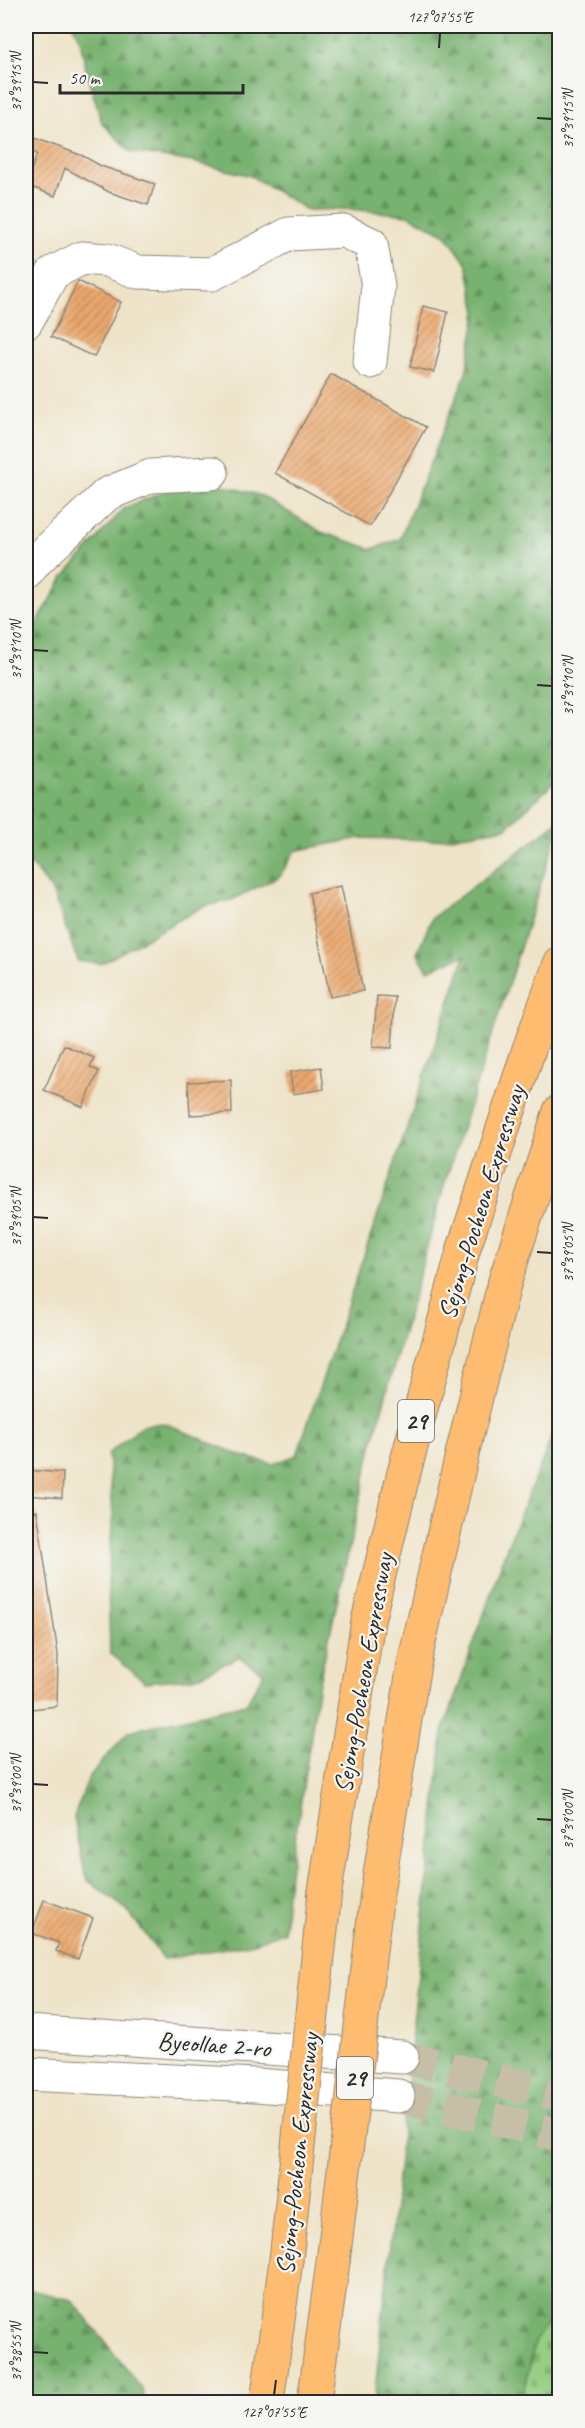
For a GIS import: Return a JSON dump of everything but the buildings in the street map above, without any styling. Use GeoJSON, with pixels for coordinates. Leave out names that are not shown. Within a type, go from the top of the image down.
{"type":"FeatureCollection","features":[{"type":"Feature","properties":{"kind":"highway","name":"Sejong-Pocheon Expressway"},"geometry":{"type":"LineString","coordinates":[[267,2403],[286,2260],[326,1891],[368,1621],[410,1446],[464,1248],[529,1049],[560,964]]}},
{"type":"Feature","properties":{"kind":"highway","name":"Sejong-Pocheon Expressway"},"geometry":{"type":"LineString","coordinates":[[314,2403],[377,1893],[414,1664],[505,1281],[560,1112]]}},
{"type":"Feature","properties":{"kind":"street"},"geometry":{"type":"LineString","coordinates":[[26,322],[53,273],[82,258],[107,260],[138,272],[212,274],[289,234],[344,231],[372,244],[378,286],[370,362]]}},
{"type":"Feature","properties":{"kind":"street"},"geometry":{"type":"LineString","coordinates":[[26,574],[36,561],[108,494],[151,476],[212,473]]}},
{"type":"Feature","properties":{"kind":"street","name":"Byeollae 2-ro"},"geometry":{"type":"LineString","coordinates":[[26,2032],[402,2057]]}},
{"type":"Feature","properties":{"kind":"street","name":"Byeollae 2-ro"},"geometry":{"type":"LineString","coordinates":[[26,2074],[256,2085],[398,2096]]}},
{"type":"Feature","properties":{"kind":"green space"},"geometry":{"type":"Polygon","coordinates":[[[73,26],[559,26],[559,778],[506,828],[433,840],[360,838],[295,851],[280,876],[232,900],[202,907],[101,964],[78,961],[52,891],[26,858],[26,642],[63,578],[124,508],[169,490],[216,483],[262,496],[321,532],[372,549],[400,539],[466,373],[477,312],[467,264],[446,235],[408,215],[349,209],[307,210],[251,176],[193,162],[131,152],[102,123],[88,78],[80,40],[73,26]]]}},
{"type":"Feature","properties":{"kind":"green space"},"geometry":{"type":"Polygon","coordinates":[[[559,821],[559,827],[445,1182],[374,1438],[319,1682],[287,1893],[284,1932],[254,1943],[164,1959],[127,1910],[86,1879],[74,1817],[89,1777],[129,1731],[246,1704],[264,1673],[239,1657],[194,1678],[145,1682],[110,1653],[108,1579],[113,1514],[108,1454],[143,1425],[164,1423],[242,1456],[273,1464],[297,1455],[465,955],[428,970],[417,953],[432,918],[559,821]]]}},
{"type":"Feature","properties":{"kind":"green space"},"geometry":{"type":"Polygon","coordinates":[[[559,1420],[559,2306],[536,2340],[521,2402],[374,2402],[443,1732],[508,1544],[559,1420]]]}},
{"type":"Feature","properties":{"kind":"green space"},"geometry":{"type":"Polygon","coordinates":[[[26,2289],[72,2300],[142,2389],[145,2402],[26,2402],[26,2289]]]}},
{"type":"Feature","properties":{"kind":"green space"},"geometry":{"type":"Polygon","coordinates":[[[559,2306],[559,2402],[521,2402],[536,2340],[559,2306]]]}},
{"type":"Feature","properties":{"kind":"tunnel"},"geometry":{"type":"LineString","coordinates":[[402,2057],[560,2095]]}},
{"type":"Feature","properties":{"kind":"tunnel"},"geometry":{"type":"LineString","coordinates":[[398,2096],[560,2135]]}}]}
